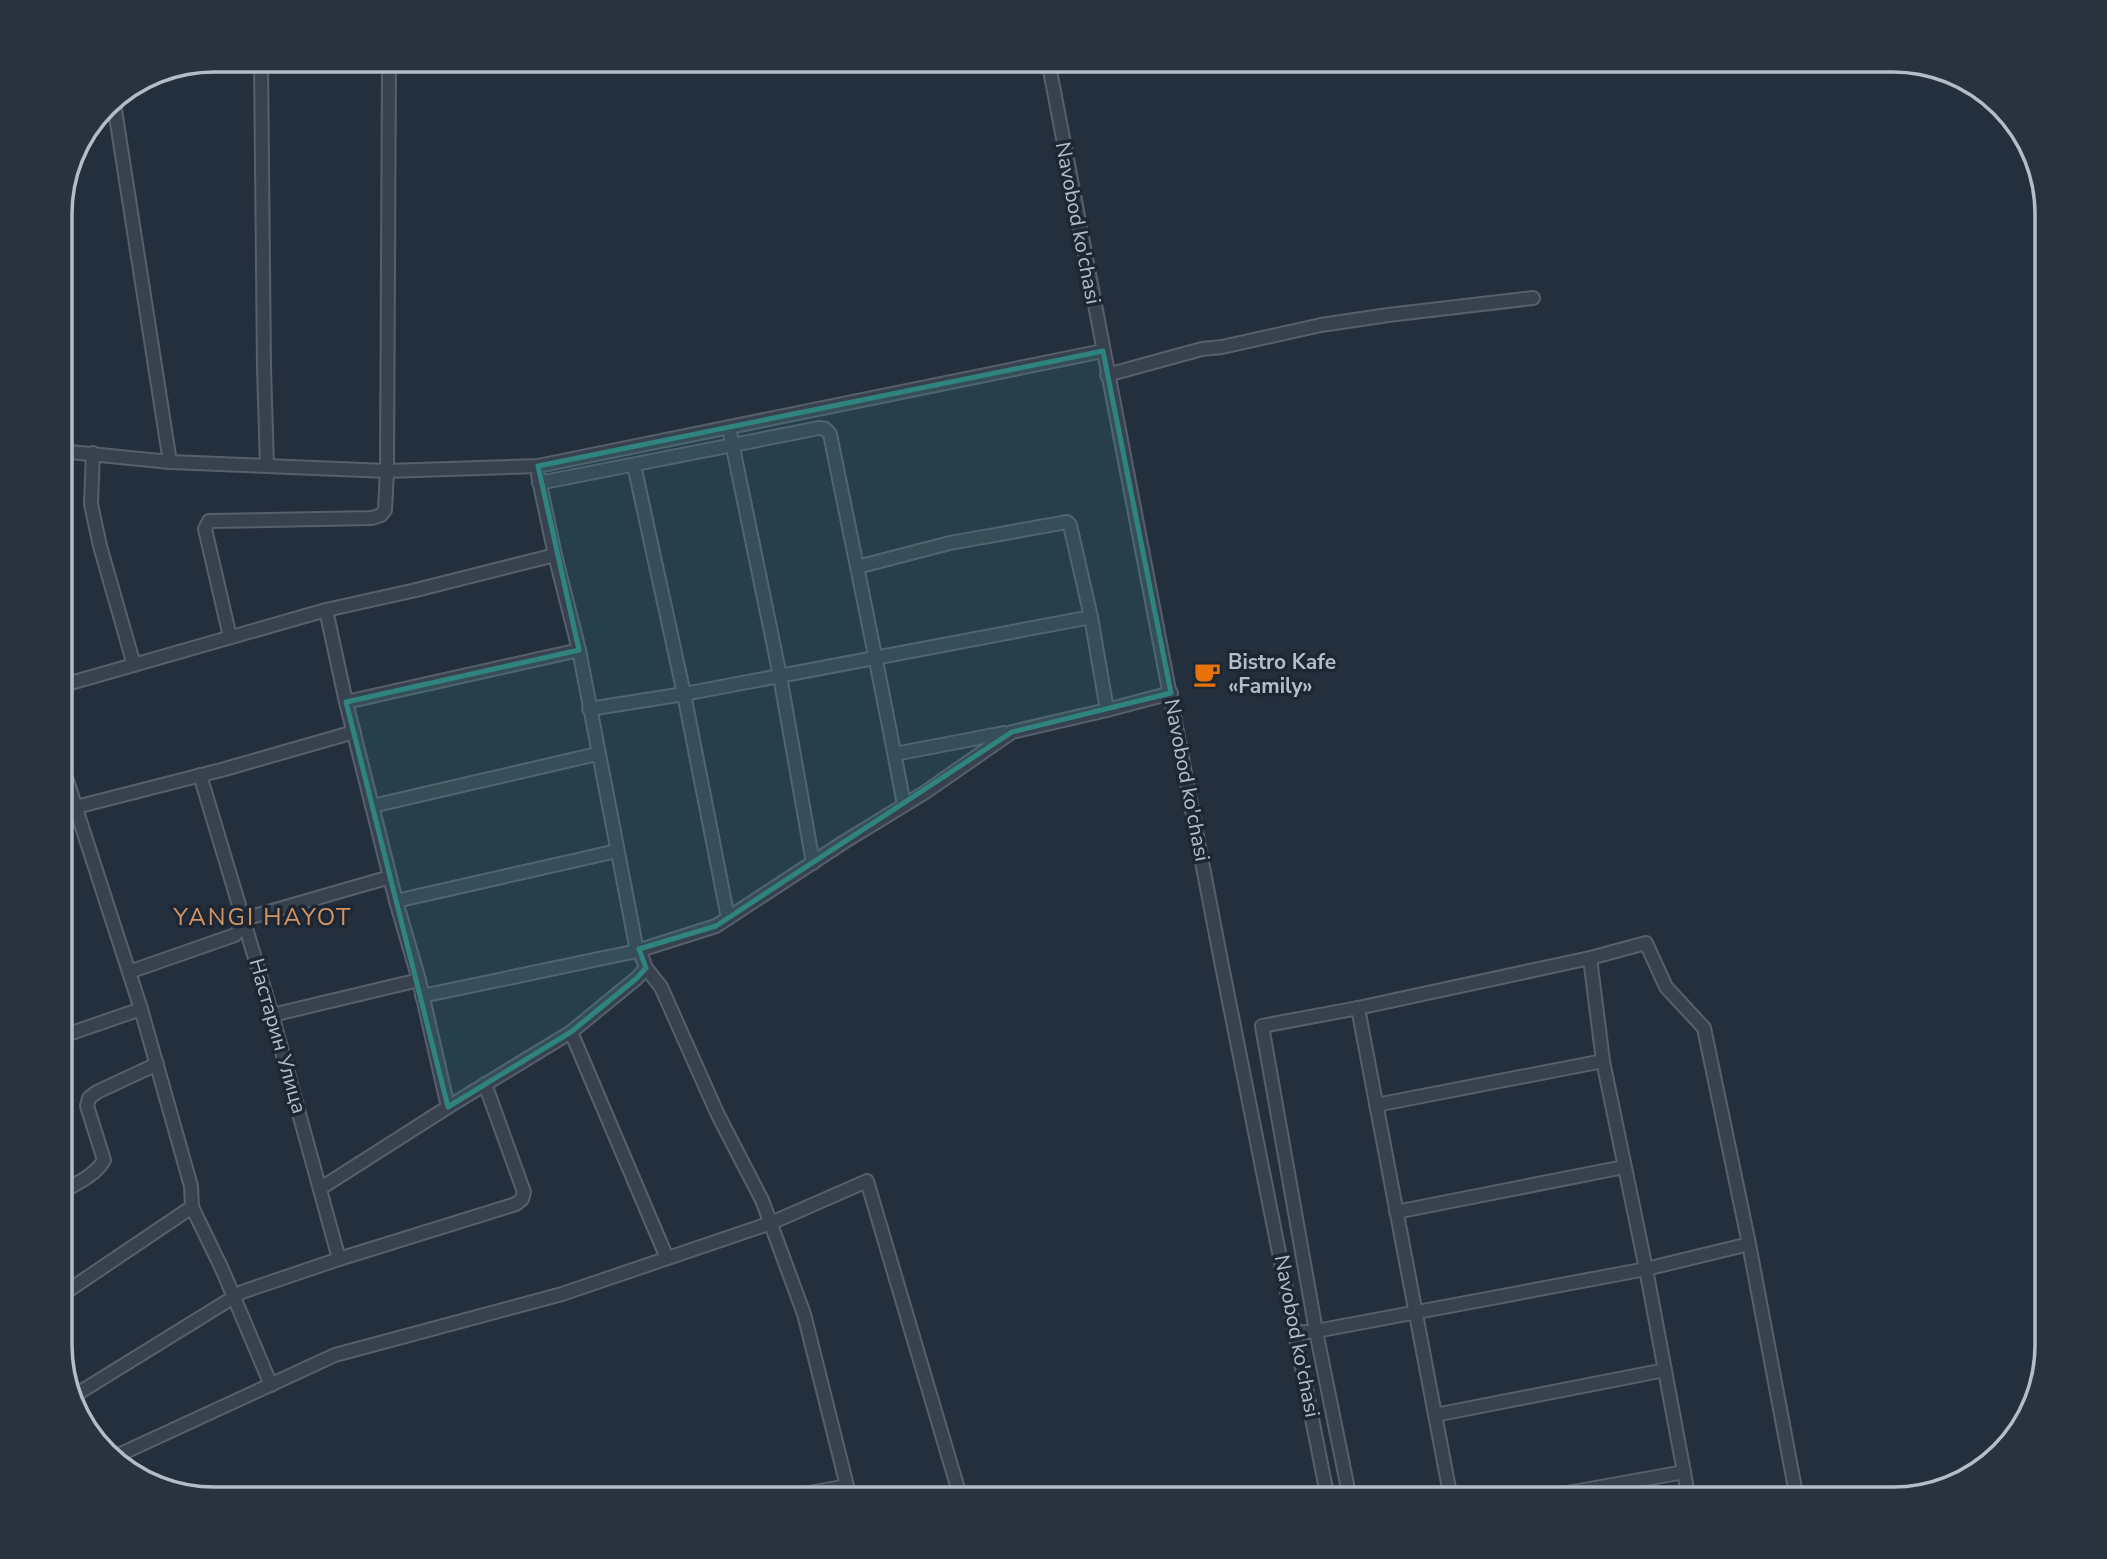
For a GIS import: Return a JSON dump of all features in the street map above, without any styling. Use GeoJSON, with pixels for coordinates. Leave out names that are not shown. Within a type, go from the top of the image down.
{"type":"FeatureCollection","features":[{"type":"Feature","properties":{"kind":"street"},"geometry":{"type":"LineString","coordinates":[[261,72],[267,466]]}},
{"type":"Feature","properties":{"kind":"street"},"geometry":{"type":"LineString","coordinates":[[230,637],[205,529],[209,521],[372,518],[381,515],[385,510],[389,72]]}},
{"type":"Feature","properties":{"kind":"street","name":"Navobod ko'chasi"},"geometry":{"type":"LineString","coordinates":[[1050,72],[1222,966],[1326,1487]]}},
{"type":"Feature","properties":{"kind":"street"},"geometry":{"type":"LineString","coordinates":[[116,111],[170,462]]}},
{"type":"Feature","properties":{"kind":"street"},"geometry":{"type":"LineString","coordinates":[[1107,374],[1202,349],[1321,325],[1533,298]]}},
{"type":"Feature","properties":{"kind":"street"},"geometry":{"type":"LineString","coordinates":[[72,452],[170,462],[387,471],[538,466],[1103,351]]}},
{"type":"Feature","properties":{"kind":"street"},"geometry":{"type":"LineString","coordinates":[[729,428],[780,676],[813,863]]}},
{"type":"Feature","properties":{"kind":"street"},"geometry":{"type":"LineString","coordinates":[[539,483],[819,428],[831,434],[904,804]]}},
{"type":"Feature","properties":{"kind":"street"},"geometry":{"type":"LineString","coordinates":[[93,453],[91,504],[100,546],[134,665]]}},
{"type":"Feature","properties":{"kind":"street"},"geometry":{"type":"LineString","coordinates":[[634,465],[684,694],[728,918]]}},
{"type":"Feature","properties":{"kind":"street"},"geometry":{"type":"LineString","coordinates":[[538,466],[539,483],[555,555],[579,650],[597,754],[638,950],[646,968],[660,987],[771,1223],[804,1314],[847,1486],[842,1487]]}},
{"type":"Feature","properties":{"kind":"street"},"geometry":{"type":"LineString","coordinates":[[856,567],[950,543],[1067,522],[1070,525],[1091,617],[1107,710]]}},
{"type":"Feature","properties":{"kind":"street"},"geometry":{"type":"LineString","coordinates":[[72,683],[326,610],[555,555]]}},
{"type":"Feature","properties":{"kind":"street"},"geometry":{"type":"LineString","coordinates":[[326,610],[346,702],[396,901],[419,979],[448,1107]]}},
{"type":"Feature","properties":{"kind":"street"},"geometry":{"type":"LineString","coordinates":[[589,709],[684,694],[1091,617]]}},
{"type":"Feature","properties":{"kind":"street"},"geometry":{"type":"LineString","coordinates":[[346,702],[579,650]]}},
{"type":"Feature","properties":{"kind":"street"},"geometry":{"type":"LineString","coordinates":[[895,754],[1012,732],[1171,693]]}},
{"type":"Feature","properties":{"kind":"street"},"geometry":{"type":"LineString","coordinates":[[76,807],[354,732]]}},
{"type":"Feature","properties":{"kind":"street"},"geometry":{"type":"LineString","coordinates":[[422,996],[638,950],[716,926],[924,793],[1012,732]]}},
{"type":"Feature","properties":{"kind":"street"},"geometry":{"type":"LineString","coordinates":[[372,806],[597,754]]}},
{"type":"Feature","properties":{"kind":"street","name":"Настарин Улица"},"geometry":{"type":"LineString","coordinates":[[200,775],[272,1015],[339,1259]]}},
{"type":"Feature","properties":{"kind":"street"},"geometry":{"type":"LineString","coordinates":[[72,795],[141,1009],[191,1186],[192,1207],[271,1385]]}},
{"type":"Feature","properties":{"kind":"street"},"geometry":{"type":"LineString","coordinates":[[396,901],[617,852]]}},
{"type":"Feature","properties":{"kind":"street"},"geometry":{"type":"LineString","coordinates":[[129,972],[235,935],[245,921],[390,877]]}},
{"type":"Feature","properties":{"kind":"street"},"geometry":{"type":"LineString","coordinates":[[1347,1487],[1316,1331],[1262,1026],[1590,958],[1646,943],[1666,987],[1704,1028],[1749,1244],[1795,1487]]}},
{"type":"Feature","properties":{"kind":"street"},"geometry":{"type":"LineString","coordinates":[[1590,958],[1603,1061],[1646,1269],[1687,1487]]}},
{"type":"Feature","properties":{"kind":"street"},"geometry":{"type":"LineString","coordinates":[[321,1188],[570,1032],[646,968]]}},
{"type":"Feature","properties":{"kind":"street"},"geometry":{"type":"LineString","coordinates":[[272,1015],[419,979]]}},
{"type":"Feature","properties":{"kind":"street"},"geometry":{"type":"LineString","coordinates":[[1358,1008],[1449,1487]]}},
{"type":"Feature","properties":{"kind":"street"},"geometry":{"type":"LineString","coordinates":[[72,1033],[141,1009]]}},
{"type":"Feature","properties":{"kind":"street"},"geometry":{"type":"LineString","coordinates":[[570,1032],[667,1258]]}},
{"type":"Feature","properties":{"kind":"street"},"geometry":{"type":"LineString","coordinates":[[1376,1104],[1603,1061]]}},
{"type":"Feature","properties":{"kind":"street"},"geometry":{"type":"LineString","coordinates":[[72,1186],[97,1169],[104,1160],[87,1106],[89,1098],[157,1064]]}},
{"type":"Feature","properties":{"kind":"street"},"geometry":{"type":"LineString","coordinates":[[80,1392],[242,1292],[516,1204],[522,1199],[524,1192],[485,1084]]}},
{"type":"Feature","properties":{"kind":"street"},"geometry":{"type":"LineString","coordinates":[[1396,1212],[1624,1167]]}},
{"type":"Feature","properties":{"kind":"street"},"geometry":{"type":"LineString","coordinates":[[122,1454],[335,1355],[562,1294],[771,1223],[867,1181],[957,1487]]}},
{"type":"Feature","properties":{"kind":"street"},"geometry":{"type":"LineString","coordinates":[[72,1288],[192,1207]]}},
{"type":"Feature","properties":{"kind":"street"},"geometry":{"type":"LineString","coordinates":[[1297,1333],[1646,1269],[1749,1244]]}},
{"type":"Feature","properties":{"kind":"street"},"geometry":{"type":"LineString","coordinates":[[1435,1415],[1665,1370]]}},
{"type":"Feature","properties":{"kind":"street"},"geometry":{"type":"LineString","coordinates":[[1604,1487],[1684,1472]]}},
{"type":"Feature","properties":{"kind":"highlighted area"},"geometry":{"type":"Polygon","coordinates":[[[1103,351],[1171,693],[1012,732],[716,926],[639,949],[646,968],[637,978],[571,1032],[448,1107],[346,702],[579,650],[538,466],[1103,351]]]}},
{"type":"Feature","properties":{"kind":"place","name":"Bistro Kafe «Family»"},"geometry":{"type":"Point","coordinates":[1207,674]}},
{"type":"Feature","properties":{"kind":"district","name":"YANGI HAYOT"},"geometry":{"type":"Point","coordinates":[263,917]}}]}
